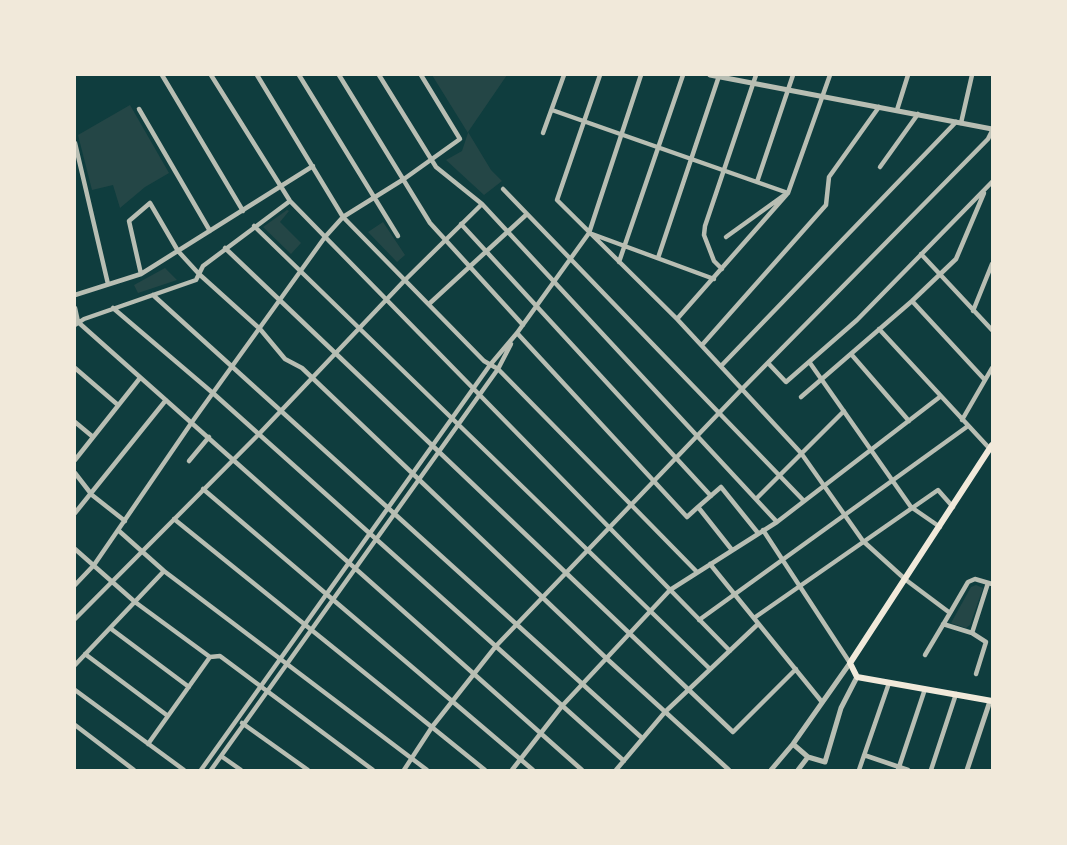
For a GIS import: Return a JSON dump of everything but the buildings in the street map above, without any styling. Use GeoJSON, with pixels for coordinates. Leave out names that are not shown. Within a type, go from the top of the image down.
{"type":"FeatureCollection","features":[{"type":"Feature","properties":{"kind":"main road"},"geometry":{"type":"LineString","coordinates":[[991,447],[850,663],[857,677],[991,699]]}},
{"type":"Feature","properties":{"kind":"street"},"geometry":{"type":"LineString","coordinates":[[162,75],[243,211]]}},
{"type":"Feature","properties":{"kind":"street"},"geometry":{"type":"LineString","coordinates":[[211,75],[290,201],[730,651]]}},
{"type":"Feature","properties":{"kind":"street"},"geometry":{"type":"LineString","coordinates":[[257,75],[344,216],[697,572]]}},
{"type":"Feature","properties":{"kind":"street"},"geometry":{"type":"LineString","coordinates":[[299,75],[398,236]]}},
{"type":"Feature","properties":{"kind":"street"},"geometry":{"type":"LineString","coordinates":[[339,75],[430,223],[523,325]]}},
{"type":"Feature","properties":{"kind":"street"},"geometry":{"type":"LineString","coordinates":[[379,75],[436,167],[482,204],[508,231],[777,522]]}},
{"type":"Feature","properties":{"kind":"street"},"geometry":{"type":"LineString","coordinates":[[75,585],[94,565],[192,422],[325,237],[344,216],[404,179],[460,139],[421,75]]}},
{"type":"Feature","properties":{"kind":"street"},"geometry":{"type":"LineString","coordinates":[[543,133],[564,75]]}},
{"type":"Feature","properties":{"kind":"street"},"geometry":{"type":"LineString","coordinates":[[600,75],[557,200],[677,319],[801,453],[863,541],[906,580],[950,613]]}},
{"type":"Feature","properties":{"kind":"street"},"geometry":{"type":"LineString","coordinates":[[201,770],[490,365],[523,325],[589,233],[641,75]]}},
{"type":"Feature","properties":{"kind":"street"},"geometry":{"type":"LineString","coordinates":[[620,262],[683,75]]}},
{"type":"Feature","properties":{"kind":"street"},"geometry":{"type":"LineString","coordinates":[[404,770],[432,727],[496,646],[742,389],[988,139],[992,130],[824,95],[710,75]]}},
{"type":"Feature","properties":{"kind":"street"},"geometry":{"type":"LineString","coordinates":[[722,270],[714,261],[704,235],[723,170],[756,75]]}},
{"type":"Feature","properties":{"kind":"street"},"geometry":{"type":"LineString","coordinates":[[757,182],[793,75]]}},
{"type":"Feature","properties":{"kind":"street"},"geometry":{"type":"LineString","coordinates":[[677,319],[788,193],[830,75]]}},
{"type":"Feature","properties":{"kind":"street"},"geometry":{"type":"LineString","coordinates":[[897,110],[908,75]]}},
{"type":"Feature","properties":{"kind":"street"},"geometry":{"type":"LineString","coordinates":[[721,366],[959,122],[972,75]]}},
{"type":"Feature","properties":{"kind":"street"},"geometry":{"type":"LineString","coordinates":[[658,258],[719,76]]}},
{"type":"Feature","properties":{"kind":"street"},"geometry":{"type":"LineString","coordinates":[[702,345],[826,205],[829,177],[879,106]]}},
{"type":"Feature","properties":{"kind":"street"},"geometry":{"type":"LineString","coordinates":[[139,110],[210,231]]}},
{"type":"Feature","properties":{"kind":"street"},"geometry":{"type":"LineString","coordinates":[[552,110],[788,193]]}},
{"type":"Feature","properties":{"kind":"street"},"geometry":{"type":"LineString","coordinates":[[880,167],[918,114]]}},
{"type":"Feature","properties":{"kind":"street"},"geometry":{"type":"LineString","coordinates":[[75,143],[108,284]]}},
{"type":"Feature","properties":{"kind":"street"},"geometry":{"type":"LineString","coordinates":[[75,295],[141,274],[313,166]]}},
{"type":"Feature","properties":{"kind":"street"},"geometry":{"type":"LineString","coordinates":[[768,363],[786,382],[810,363],[992,182]]}},
{"type":"Feature","properties":{"kind":"street"},"geometry":{"type":"LineString","coordinates":[[801,397],[912,301],[956,259],[986,188]]}},
{"type":"Feature","properties":{"kind":"street"},"geometry":{"type":"LineString","coordinates":[[502,189],[804,501]]}},
{"type":"Feature","properties":{"kind":"street"},"geometry":{"type":"LineString","coordinates":[[726,237],[788,193]]}},
{"type":"Feature","properties":{"kind":"street"},"geometry":{"type":"LineString","coordinates":[[77,324],[113,308],[196,280],[203,266],[290,201]]}},
{"type":"Feature","properties":{"kind":"street"},"geometry":{"type":"LineString","coordinates":[[141,274],[129,221],[150,203],[178,251],[199,274],[260,329],[285,359],[311,377],[606,658],[729,770]]}},
{"type":"Feature","properties":{"kind":"street"},"geometry":{"type":"LineString","coordinates":[[75,619],[259,434],[386,299],[482,204]]}},
{"type":"Feature","properties":{"kind":"street"},"geometry":{"type":"LineString","coordinates":[[429,304],[527,214]]}},
{"type":"Feature","properties":{"kind":"street"},"geometry":{"type":"LineString","coordinates":[[461,225],[711,496]]}},
{"type":"Feature","properties":{"kind":"street"},"geometry":{"type":"LineString","coordinates":[[254,226],[710,669]]}},
{"type":"Feature","properties":{"kind":"street"},"geometry":{"type":"LineString","coordinates":[[589,233],[714,279]]}},
{"type":"Feature","properties":{"kind":"street"},"geometry":{"type":"LineString","coordinates":[[225,248],[334,353],[440,450],[565,574],[733,732],[796,669]]}},
{"type":"Feature","properties":{"kind":"street"},"geometry":{"type":"LineString","coordinates":[[921,254],[992,330]]}},
{"type":"Feature","properties":{"kind":"street"},"geometry":{"type":"LineString","coordinates":[[973,311],[992,264]]}},
{"type":"Feature","properties":{"kind":"street"},"geometry":{"type":"LineString","coordinates":[[153,295],[518,623],[642,738]]}},
{"type":"Feature","properties":{"kind":"street"},"geometry":{"type":"LineString","coordinates":[[912,301],[988,378]]}},
{"type":"Feature","properties":{"kind":"street"},"geometry":{"type":"LineString","coordinates":[[75,308],[77,324],[209,436],[582,770]]}},
{"type":"Feature","properties":{"kind":"street"},"geometry":{"type":"LineString","coordinates":[[113,308],[214,394],[624,761]]}},
{"type":"Feature","properties":{"kind":"street"},"geometry":{"type":"LineString","coordinates":[[879,329],[962,420],[991,447]]}},
{"type":"Feature","properties":{"kind":"street"},"geometry":{"type":"LineString","coordinates":[[211,770],[498,369],[517,333]]}},
{"type":"Feature","properties":{"kind":"street"},"geometry":{"type":"LineString","coordinates":[[517,333],[687,517],[722,487],[750,522],[768,536],[850,663],[793,744],[771,770]]}},
{"type":"Feature","properties":{"kind":"street"},"geometry":{"type":"LineString","coordinates":[[851,354],[909,421]]}},
{"type":"Feature","properties":{"kind":"street"},"geometry":{"type":"LineString","coordinates":[[810,363],[911,507],[940,527]]}},
{"type":"Feature","properties":{"kind":"street"},"geometry":{"type":"LineString","coordinates":[[75,368],[118,405]]}},
{"type":"Feature","properties":{"kind":"street"},"geometry":{"type":"LineString","coordinates":[[962,420],[992,368]]}},
{"type":"Feature","properties":{"kind":"street"},"geometry":{"type":"LineString","coordinates":[[75,460],[140,378]]}},
{"type":"Feature","properties":{"kind":"street"},"geometry":{"type":"LineString","coordinates":[[512,770],[583,682],[670,590],[777,522],[941,396]]}},
{"type":"Feature","properties":{"kind":"street"},"geometry":{"type":"LineString","coordinates":[[75,513],[92,495],[166,400]]}},
{"type":"Feature","properties":{"kind":"street"},"geometry":{"type":"LineString","coordinates":[[756,499],[844,411]]}},
{"type":"Feature","properties":{"kind":"street"},"geometry":{"type":"LineString","coordinates":[[75,422],[93,437]]}},
{"type":"Feature","properties":{"kind":"street"},"geometry":{"type":"LineString","coordinates":[[699,620],[968,426]]}},
{"type":"Feature","properties":{"kind":"street"},"geometry":{"type":"LineString","coordinates":[[189,461],[209,436]]}},
{"type":"Feature","properties":{"kind":"street"},"geometry":{"type":"LineString","coordinates":[[75,473],[92,495],[125,521]]}},
{"type":"Feature","properties":{"kind":"street"},"geometry":{"type":"LineString","coordinates":[[203,489],[533,770]]}},
{"type":"Feature","properties":{"kind":"street"},"geometry":{"type":"LineString","coordinates":[[753,618],[938,490],[953,507]]}},
{"type":"Feature","properties":{"kind":"street"},"geometry":{"type":"LineString","coordinates":[[698,507],[732,550]]}},
{"type":"Feature","properties":{"kind":"street"},"geometry":{"type":"LineString","coordinates":[[174,519],[485,770]]}},
{"type":"Feature","properties":{"kind":"street"},"geometry":{"type":"LineString","coordinates":[[118,530],[164,571],[427,770]]}},
{"type":"Feature","properties":{"kind":"street"},"geometry":{"type":"LineString","coordinates":[[75,550],[135,602],[210,657],[220,656],[373,770]]}},
{"type":"Feature","properties":{"kind":"street"},"geometry":{"type":"LineString","coordinates":[[710,564],[822,702]]}},
{"type":"Feature","properties":{"kind":"street"},"geometry":{"type":"LineString","coordinates":[[75,665],[164,571]]}},
{"type":"Feature","properties":{"kind":"street"},"geometry":{"type":"LineString","coordinates":[[926,655],[968,582],[975,579],[990,583],[972,633]]}},
{"type":"Feature","properties":{"kind":"street"},"geometry":{"type":"LineString","coordinates":[[616,770],[665,711],[758,624]]}},
{"type":"Feature","properties":{"kind":"street"},"geometry":{"type":"LineString","coordinates":[[944,624],[972,633],[986,642],[976,674]]}},
{"type":"Feature","properties":{"kind":"street"},"geometry":{"type":"LineString","coordinates":[[110,628],[189,687]]}},
{"type":"Feature","properties":{"kind":"street"},"geometry":{"type":"LineString","coordinates":[[85,654],[168,716]]}},
{"type":"Feature","properties":{"kind":"street"},"geometry":{"type":"LineString","coordinates":[[148,744],[210,657]]}},
{"type":"Feature","properties":{"kind":"street"},"geometry":{"type":"LineString","coordinates":[[822,770],[841,708],[857,677]]}},
{"type":"Feature","properties":{"kind":"street"},"geometry":{"type":"LineString","coordinates":[[859,770],[889,682]]}},
{"type":"Feature","properties":{"kind":"street"},"geometry":{"type":"LineString","coordinates":[[899,769],[926,689]]}},
{"type":"Feature","properties":{"kind":"street"},"geometry":{"type":"LineString","coordinates":[[75,690],[184,770]]}},
{"type":"Feature","properties":{"kind":"street"},"geometry":{"type":"LineString","coordinates":[[931,770],[956,694]]}},
{"type":"Feature","properties":{"kind":"street"},"geometry":{"type":"LineString","coordinates":[[967,770],[991,699]]}},
{"type":"Feature","properties":{"kind":"street"},"geometry":{"type":"LineString","coordinates":[[238,720],[309,770]]}},
{"type":"Feature","properties":{"kind":"street"},"geometry":{"type":"LineString","coordinates":[[75,725],[134,770]]}},
{"type":"Feature","properties":{"kind":"street"},"geometry":{"type":"LineString","coordinates":[[793,744],[808,757],[825,762]]}},
{"type":"Feature","properties":{"kind":"street"},"geometry":{"type":"LineString","coordinates":[[215,751],[241,770]]}},
{"type":"Feature","properties":{"kind":"street"},"geometry":{"type":"LineString","coordinates":[[864,755],[899,769],[908,770]]}},
{"type":"Feature","properties":{"kind":"street"},"geometry":{"type":"LineString","coordinates":[[798,770],[808,757]]}},
{"type":"Feature","properties":{"kind":"shaded area"},"geometry":{"type":"Polygon","coordinates":[[[432,75],[507,75],[468,132],[491,170],[502,181],[484,195],[446,160],[462,151],[468,133],[432,75]]]}},
{"type":"Feature","properties":{"kind":"shaded area"},"geometry":{"type":"Polygon","coordinates":[[[130,105],[169,173],[145,187],[120,208],[113,185],[92,190],[78,135],[130,105]]]}},
{"type":"Feature","properties":{"kind":"shaded area"},"geometry":{"type":"Polygon","coordinates":[[[287,210],[289,211],[280,222],[301,243],[291,254],[263,227],[287,210]]]}},
{"type":"Feature","properties":{"kind":"shaded area"},"geometry":{"type":"Polygon","coordinates":[[[383,222],[405,255],[397,262],[368,232],[383,222]]]}},
{"type":"Feature","properties":{"kind":"shaded area"},"geometry":{"type":"Polygon","coordinates":[[[165,268],[177,280],[138,293],[134,285],[165,268]]]}},
{"type":"Feature","properties":{"kind":"shaded area"},"geometry":{"type":"Polygon","coordinates":[[[976,585],[983,588],[970,625],[966,628],[951,623],[971,587],[976,585]]]}}]}
